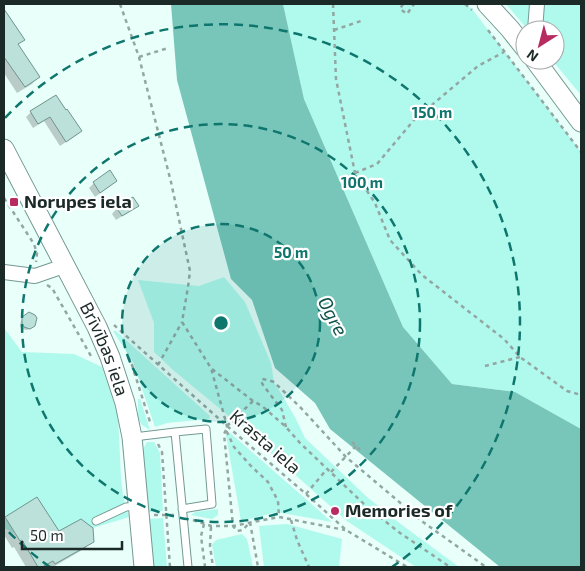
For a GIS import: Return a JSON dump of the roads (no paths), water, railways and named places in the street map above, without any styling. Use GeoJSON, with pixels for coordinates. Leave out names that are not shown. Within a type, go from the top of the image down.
{"type":"FeatureCollection","features":[{"type":"Feature","properties":{"kind":"main road"},"geometry":{"type":"LineString","coordinates":[[482,10],[510,29],[515,35]]}},
{"type":"Feature","properties":{"kind":"main road"},"geometry":{"type":"LineString","coordinates":[[542,70],[581,122]]}},
{"type":"Feature","properties":{"kind":"main road","name":"Brīvības iela"},"geometry":{"type":"LineString","coordinates":[[4,148],[97,327],[110,357],[125,402],[132,437],[144,567]]}},
{"type":"Feature","properties":{"kind":"street"},"geometry":{"type":"LineString","coordinates":[[536,20],[537,4]]}},
{"type":"Feature","properties":{"kind":"street"},"geometry":{"type":"LineString","coordinates":[[4,272],[35,276],[64,266]]}},
{"type":"Feature","properties":{"kind":"lane"},"geometry":{"type":"LineString","coordinates":[[132,437],[206,429],[212,504],[182,509]]}},
{"type":"Feature","properties":{"kind":"lane"},"geometry":{"type":"LineString","coordinates":[[175,432],[188,567]]}},
{"type":"Feature","properties":{"kind":"lane"},"geometry":{"type":"LineString","coordinates":[[96,521],[126,508],[138,511]]}},
{"type":"Feature","properties":{"kind":"water","name":"Ogre"},"geometry":{"type":"Polygon","coordinates":[[[171,4],[283,4],[304,99],[403,327],[452,384],[515,392],[581,429],[581,567],[500,567],[330,429],[315,403],[275,368],[252,300],[231,279],[177,80],[171,4]]]}},
{"type":"Feature","properties":{"kind":"place","name":"Norupes iela"},"geometry":{"type":"Point","coordinates":[14,202]}},
{"type":"Feature","properties":{"kind":"place","name":"Memories of"},"geometry":{"type":"Point","coordinates":[335,511]}}]}
